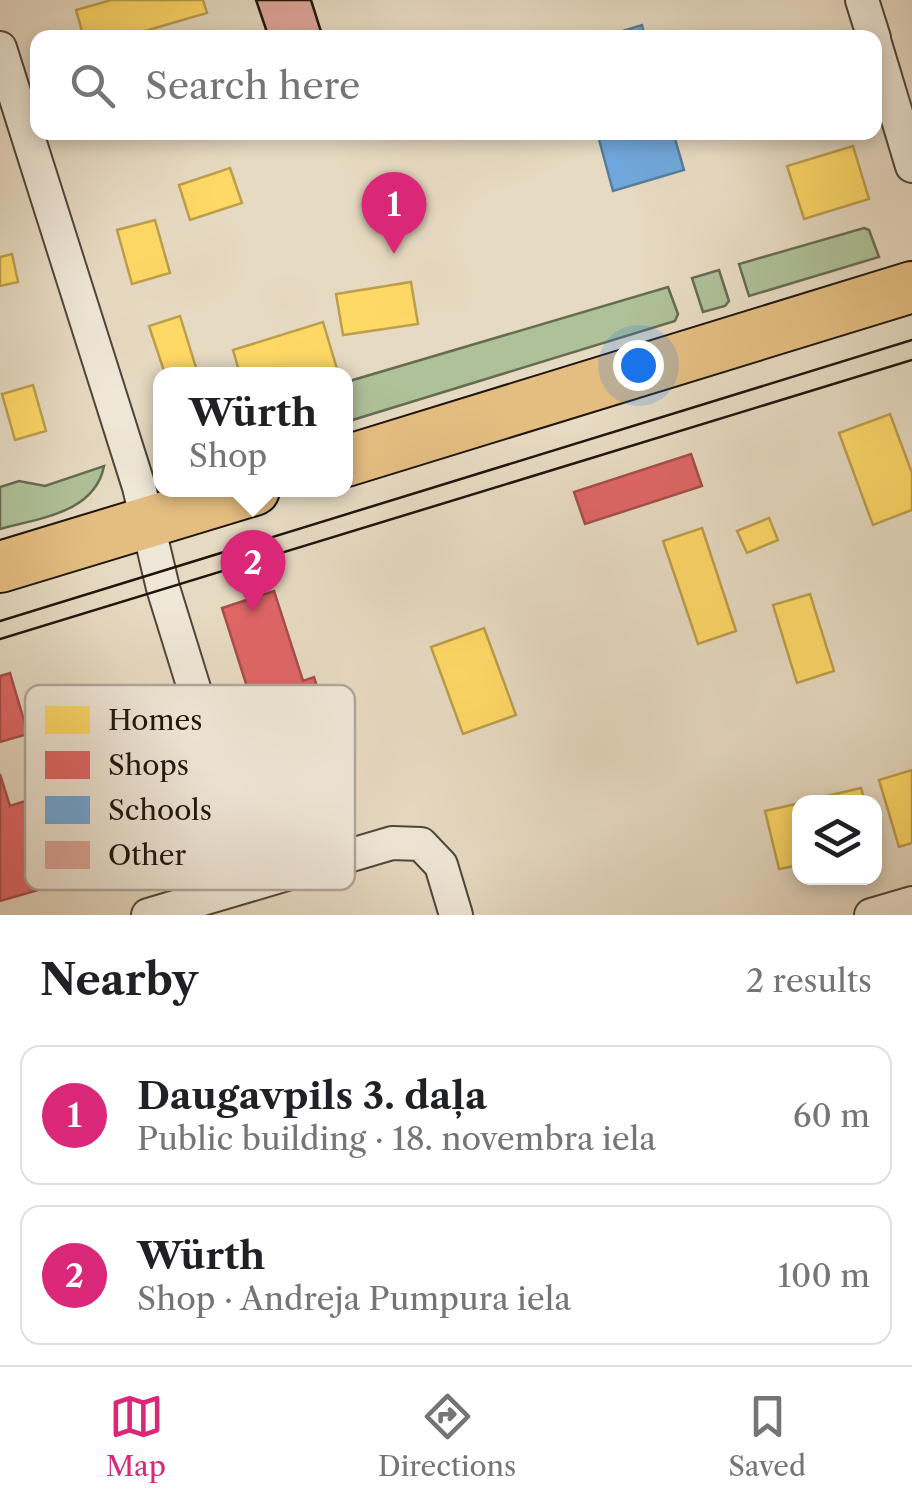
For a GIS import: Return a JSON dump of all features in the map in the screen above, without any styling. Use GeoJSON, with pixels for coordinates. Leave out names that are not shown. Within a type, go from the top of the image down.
{"type":"FeatureCollection","features":[{"type":"Feature","properties":{"kind":"main road"},"geometry":{"type":"LineString","coordinates":[[353,460],[912,287]]}},
{"type":"Feature","properties":{"kind":"main road"},"geometry":{"type":"LineString","coordinates":[[0,567],[231,497]]}},
{"type":"Feature","properties":{"kind":"street"},"geometry":{"type":"LineString","coordinates":[[862,0],[871,30]]}},
{"type":"Feature","properties":{"kind":"street"},"geometry":{"type":"LineString","coordinates":[[0,48],[139,486],[163,588],[193,685]]}},
{"type":"Feature","properties":{"kind":"street"},"geometry":{"type":"LineString","coordinates":[[882,66],[912,166]]}},
{"type":"Feature","properties":{"kind":"street"},"geometry":{"type":"LineString","coordinates":[[355,853],[392,842],[421,844],[441,865],[456,915]]}},
{"type":"Feature","properties":{"kind":"street"},"geometry":{"type":"LineString","coordinates":[[148,915],[228,890]]}},
{"type":"Feature","properties":{"kind":"street"},"geometry":{"type":"LineString","coordinates":[[871,915],[912,902]]}},
{"type":"Feature","properties":{"kind":"green space"},"geometry":{"type":"Polygon","coordinates":[[[864,228],[869,230],[879,257],[749,296],[739,264],[864,228]]]}},
{"type":"Feature","properties":{"kind":"green space"},"geometry":{"type":"Polygon","coordinates":[[[719,270],[729,301],[725,306],[703,312],[692,278],[719,270]]]}},
{"type":"Feature","properties":{"kind":"green space"},"geometry":{"type":"Polygon","coordinates":[[[668,287],[678,314],[675,321],[353,420],[353,380],[668,287]]]}},
{"type":"Feature","properties":{"kind":"green space"},"geometry":{"type":"Polygon","coordinates":[[[104,466],[99,482],[77,504],[48,517],[0,529],[0,487],[19,481],[45,486],[104,466]]]}},
{"type":"Feature","properties":{"kind":"building: Homes"},"geometry":{"type":"Polygon","coordinates":[[[111,0],[203,0],[207,13],[149,30],[82,30],[76,10],[111,0]]]}},
{"type":"Feature","properties":{"kind":"building: Homes"},"geometry":{"type":"Polygon","coordinates":[[[853,146],[869,199],[804,219],[787,166],[853,146]]]}},
{"type":"Feature","properties":{"kind":"building: Homes"},"geometry":{"type":"Polygon","coordinates":[[[230,168],[242,203],[190,220],[179,185],[230,168]]]}},
{"type":"Feature","properties":{"kind":"building: Homes"},"geometry":{"type":"Polygon","coordinates":[[[155,220],[170,273],[132,284],[117,230],[155,220]]]}},
{"type":"Feature","properties":{"kind":"building: Homes"},"geometry":{"type":"Polygon","coordinates":[[[12,254],[18,282],[0,286],[0,257],[12,254]]]}},
{"type":"Feature","properties":{"kind":"building: Homes"},"geometry":{"type":"Polygon","coordinates":[[[411,282],[418,324],[343,335],[336,294],[411,282]]]}},
{"type":"Feature","properties":{"kind":"building: Homes"},"geometry":{"type":"Polygon","coordinates":[[[180,316],[196,367],[163,367],[149,326],[180,316]]]}},
{"type":"Feature","properties":{"kind":"building: Homes"},"geometry":{"type":"Polygon","coordinates":[[[323,322],[336,367],[238,367],[233,350],[323,322]]]}},
{"type":"Feature","properties":{"kind":"building: Homes"},"geometry":{"type":"Polygon","coordinates":[[[33,385],[46,431],[15,440],[2,394],[33,385]]]}},
{"type":"Feature","properties":{"kind":"building: Homes"},"geometry":{"type":"Polygon","coordinates":[[[890,414],[912,473],[912,510],[873,525],[839,433],[890,414]]]}},
{"type":"Feature","properties":{"kind":"building: Homes"},"geometry":{"type":"Polygon","coordinates":[[[769,518],[778,540],[747,553],[737,531],[769,518]]]}},
{"type":"Feature","properties":{"kind":"building: Homes"},"geometry":{"type":"Polygon","coordinates":[[[702,528],[736,631],[698,644],[663,541],[702,528]]]}},
{"type":"Feature","properties":{"kind":"building: Homes"},"geometry":{"type":"Polygon","coordinates":[[[810,594],[834,671],[797,683],[773,605],[810,594]]]}},
{"type":"Feature","properties":{"kind":"building: Homes"},"geometry":{"type":"Polygon","coordinates":[[[484,628],[516,715],[463,734],[431,647],[484,628]]]}},
{"type":"Feature","properties":{"kind":"building: Homes"},"geometry":{"type":"Polygon","coordinates":[[[912,770],[912,843],[899,847],[879,780],[912,770]]]}},
{"type":"Feature","properties":{"kind":"building: Homes"},"geometry":{"type":"Polygon","coordinates":[[[861,788],[863,795],[831,795],[861,788]]]}},
{"type":"Feature","properties":{"kind":"building: Homes"},"geometry":{"type":"Polygon","coordinates":[[[792,805],[792,867],[779,869],[765,811],[792,805]]]}},
{"type":"Feature","properties":{"kind":"building: Shops"},"geometry":{"type":"Polygon","coordinates":[[[691,454],[702,486],[585,524],[574,492],[691,454]]]}},
{"type":"Feature","properties":{"kind":"building: Shops"},"geometry":{"type":"Polygon","coordinates":[[[274,591],[303,681],[314,677],[317,685],[246,685],[222,608],[274,591]]]}},
{"type":"Feature","properties":{"kind":"building: Shops"},"geometry":{"type":"Polygon","coordinates":[[[10,673],[25,735],[0,742],[0,676],[10,673]]]}},
{"type":"Feature","properties":{"kind":"building: Shops"},"geometry":{"type":"Polygon","coordinates":[[[0,774],[10,806],[25,801],[25,890],[38,890],[0,901],[0,774]]]}},
{"type":"Feature","properties":{"kind":"building: Schools"},"geometry":{"type":"Polygon","coordinates":[[[599,140],[675,140],[684,170],[613,191],[599,140]]]}},
{"type":"Feature","properties":{"kind":"building: Other"},"geometry":{"type":"Polygon","coordinates":[[[256,0],[311,0],[320,30],[266,30],[256,0]]]}},
{"type":"Feature","properties":{"kind":"tram line"},"geometry":{"type":"LineString","coordinates":[[0,621],[912,340]]}},
{"type":"Feature","properties":{"kind":"tram line"},"geometry":{"type":"LineString","coordinates":[[0,639],[912,360]]}},
{"type":"Feature","properties":{"kind":"place","name":"Daugavpils 3. daļa"},"geometry":{"type":"Point","coordinates":[394,254]}},
{"type":"Feature","properties":{"kind":"place","name":"Würth"},"geometry":{"type":"Point","coordinates":[253,612]}}]}
